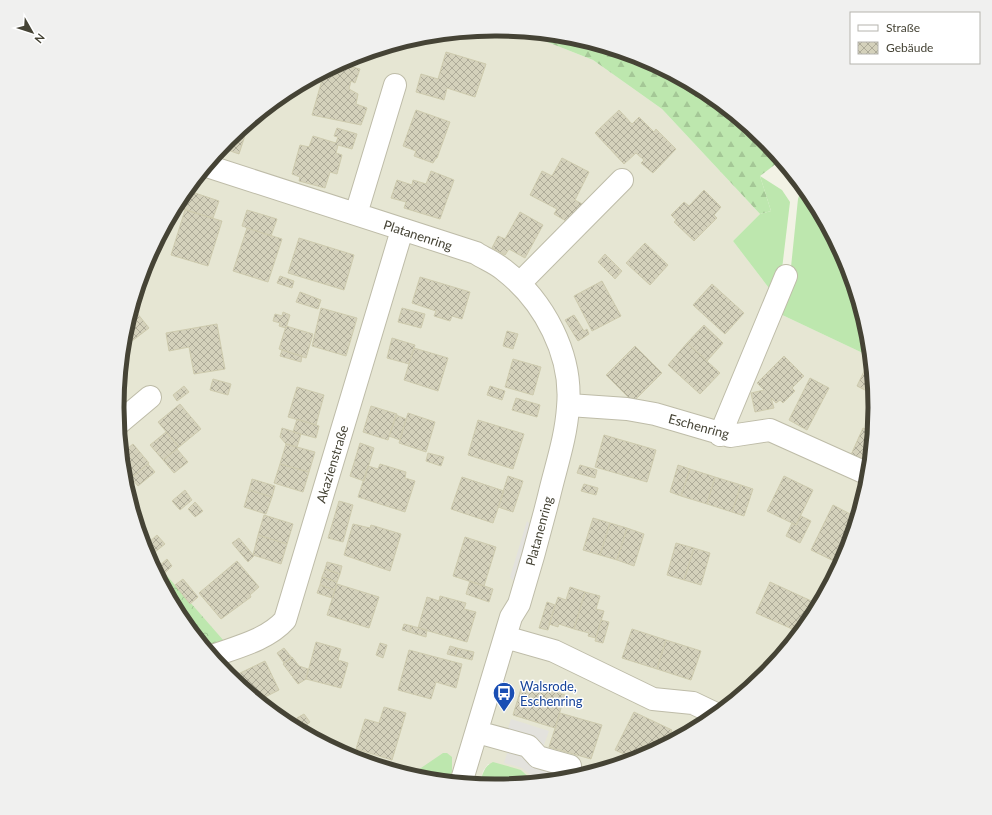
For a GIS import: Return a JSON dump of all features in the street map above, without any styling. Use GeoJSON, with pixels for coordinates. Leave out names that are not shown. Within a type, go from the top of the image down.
{"type":"FeatureCollection","features":[{"type":"Feature","properties":{"kind":"street"},"geometry":{"type":"LineString","coordinates":[[356,214],[395,85]]}},
{"type":"Feature","properties":{"kind":"street","name":"Platanenring"},"geometry":{"type":"LineString","coordinates":[[212,168],[476,253],[503,269],[520,283],[537,303],[553,328],[561,350],[566,375],[569,405],[565,433],[547,506],[519,604],[511,617],[463,777]]}},
{"type":"Feature","properties":{"kind":"street"},"geometry":{"type":"LineString","coordinates":[[520,283],[622,180]]}},
{"type":"Feature","properties":{"kind":"street","name":"Akazienstraße"},"geometry":{"type":"LineString","coordinates":[[218,654],[264,636],[277,629],[285,620],[402,230]]}},
{"type":"Feature","properties":{"kind":"street"},"geometry":{"type":"LineString","coordinates":[[720,434],[786,276]]}},
{"type":"Feature","properties":{"kind":"street"},"geometry":{"type":"LineString","coordinates":[[124,418],[150,397]]}},
{"type":"Feature","properties":{"kind":"street","name":"Eschenring"},"geometry":{"type":"LineString","coordinates":[[569,405],[627,409],[655,414],[730,436],[770,430],[861,471]]}},
{"type":"Feature","properties":{"kind":"street"},"geometry":{"type":"LineString","coordinates":[[505,637],[554,651],[653,699],[692,703],[709,711]]}},
{"type":"Feature","properties":{"kind":"street"},"geometry":{"type":"LineString","coordinates":[[477,732],[528,746],[538,757],[570,766]]}},
{"type":"Feature","properties":{"kind":"shaded area"},"geometry":{"type":"Polygon","coordinates":[[[496,36],[539,39],[593,60],[662,109],[760,214],[733,241],[772,292],[778,313],[863,353],[867,383],[868,408],[864,456],[855,504],[848,527],[829,572],[818,593],[791,634],[759,670],[741,687],[722,702],[682,729],[638,751],[615,759],[568,772],[544,776],[529,777],[521,770],[488,764],[483,771],[481,778],[448,776],[400,766],[354,751],[310,729],[290,716],[251,687],[233,670],[201,634],[187,614],[174,593],[153,550],[137,504],[132,480],[125,432],[124,408],[125,383],[132,335],[137,311],[153,265],[174,222],[187,201],[201,181],[233,145],[251,128],[290,99],[310,86],[354,64],[424,43],[448,39],[496,36]]]}},
{"type":"Feature","properties":{"kind":"shaded area"},"geometry":{"type":"Polygon","coordinates":[[[527,521],[536,531],[519,588],[510,577],[527,521]]]}},
{"type":"Feature","properties":{"kind":"shaded area"},"geometry":{"type":"Polygon","coordinates":[[[511,719],[549,731],[542,750],[562,773],[533,777],[522,768],[504,763],[509,747],[506,735],[511,719]]]}},
{"type":"Feature","properties":{"kind":"green space"},"geometry":{"type":"Polygon","coordinates":[[[539,39],[568,43],[592,49],[638,64],[682,86],[722,113],[759,145],[776,164],[760,176],[771,211],[760,214],[662,109],[593,60],[539,39]]]}},
{"type":"Feature","properties":{"kind":"green space"},"geometry":{"type":"Polygon","coordinates":[[[760,176],[782,190],[790,202],[782,269],[772,292],[733,241],[760,214],[771,211],[760,176]]]}},
{"type":"Feature","properties":{"kind":"green space"},"geometry":{"type":"Polygon","coordinates":[[[800,194],[818,222],[839,265],[855,311],[863,353],[778,313],[791,267],[800,194]]]}},
{"type":"Feature","properties":{"kind":"green space"},"geometry":{"type":"Polygon","coordinates":[[[162,571],[224,641],[212,646],[201,634],[174,593],[162,571]]]}},
{"type":"Feature","properties":{"kind":"green space"},"geometry":{"type":"Polygon","coordinates":[[[443,753],[447,753],[452,757],[451,776],[418,770],[443,753]]]}},
{"type":"Feature","properties":{"kind":"green space"},"geometry":{"type":"Polygon","coordinates":[[[493,762],[521,770],[529,777],[482,778],[485,768],[493,762]]]}},
{"type":"Feature","properties":{"kind":"building"},"geometry":{"type":"Polygon","coordinates":[[[446,52],[486,64],[475,97],[447,88],[444,100],[416,92],[421,74],[438,79],[446,52]]]}},
{"type":"Feature","properties":{"kind":"building"},"geometry":{"type":"Polygon","coordinates":[[[349,66],[360,69],[355,83],[351,81],[349,89],[358,94],[356,104],[367,108],[361,125],[312,115],[322,79],[331,74],[335,75],[336,72],[349,66]]]}},
{"type":"Feature","properties":{"kind":"building"},"geometry":{"type":"Polygon","coordinates":[[[416,110],[450,122],[437,158],[433,163],[414,156],[416,151],[403,146],[416,110]]]}},
{"type":"Feature","properties":{"kind":"building"},"geometry":{"type":"Polygon","coordinates":[[[619,110],[632,124],[639,117],[654,132],[656,129],[676,149],[653,173],[641,163],[644,160],[636,153],[624,164],[595,133],[619,110]]]}},
{"type":"Feature","properties":{"kind":"building"},"geometry":{"type":"Polygon","coordinates":[[[337,128],[357,134],[352,149],[338,145],[336,153],[342,155],[337,174],[330,172],[325,188],[299,181],[300,177],[292,174],[300,145],[309,147],[313,136],[336,143],[338,137],[334,136],[337,128]]]}},
{"type":"Feature","properties":{"kind":"building"},"geometry":{"type":"Polygon","coordinates":[[[246,133],[239,154],[228,150],[246,133]]]}},
{"type":"Feature","properties":{"kind":"building"},"geometry":{"type":"Polygon","coordinates":[[[562,158],[589,172],[575,200],[584,205],[573,225],[554,214],[557,209],[530,195],[542,171],[552,176],[562,158]]]}},
{"type":"Feature","properties":{"kind":"building"},"geometry":{"type":"Polygon","coordinates":[[[431,171],[454,180],[440,219],[404,208],[406,202],[391,198],[397,180],[412,185],[413,180],[426,184],[431,171]]]}},
{"type":"Feature","properties":{"kind":"building"},"geometry":{"type":"Polygon","coordinates":[[[704,190],[721,207],[714,215],[717,218],[694,241],[674,222],[676,220],[671,215],[684,202],[689,206],[704,190]]]}},
{"type":"Feature","properties":{"kind":"building"},"geometry":{"type":"Polygon","coordinates":[[[193,192],[219,201],[213,218],[183,209],[193,192]]]}},
{"type":"Feature","properties":{"kind":"building"},"geometry":{"type":"Polygon","coordinates":[[[185,210],[222,221],[208,266],[171,255],[185,210]]]}},
{"type":"Feature","properties":{"kind":"building"},"geometry":{"type":"Polygon","coordinates":[[[247,210],[277,219],[271,236],[242,226],[247,210]]]}},
{"type":"Feature","properties":{"kind":"building"},"geometry":{"type":"Polygon","coordinates":[[[520,212],[543,225],[525,258],[509,249],[505,255],[492,248],[498,236],[505,239],[520,212]]]}},
{"type":"Feature","properties":{"kind":"building"},"geometry":{"type":"Polygon","coordinates":[[[247,228],[282,239],[268,282],[233,271],[247,228]]]}},
{"type":"Feature","properties":{"kind":"building"},"geometry":{"type":"Polygon","coordinates":[[[299,238],[354,255],[344,290],[288,273],[299,238]]]}},
{"type":"Feature","properties":{"kind":"building"},"geometry":{"type":"Polygon","coordinates":[[[645,243],[668,265],[650,285],[626,263],[645,243]]]}},
{"type":"Feature","properties":{"kind":"building"},"geometry":{"type":"Polygon","coordinates":[[[605,254],[622,271],[615,279],[598,262],[605,254]]]}},
{"type":"Feature","properties":{"kind":"building"},"geometry":{"type":"Polygon","coordinates":[[[280,276],[294,281],[292,288],[277,283],[280,276]]]}},
{"type":"Feature","properties":{"kind":"building"},"geometry":{"type":"Polygon","coordinates":[[[420,277],[470,292],[462,319],[452,316],[450,321],[434,316],[436,311],[412,303],[420,277]]]}},
{"type":"Feature","properties":{"kind":"building"},"geometry":{"type":"Polygon","coordinates":[[[602,281],[621,316],[592,331],[574,296],[602,281]]]}},
{"type":"Feature","properties":{"kind":"building"},"geometry":{"type":"Polygon","coordinates":[[[712,284],[744,313],[725,334],[693,305],[712,284]]]}},
{"type":"Feature","properties":{"kind":"building"},"geometry":{"type":"Polygon","coordinates":[[[300,292],[321,300],[318,309],[296,302],[300,292]]]}},
{"type":"Feature","properties":{"kind":"building"},"geometry":{"type":"Polygon","coordinates":[[[321,308],[357,318],[346,356],[312,346],[321,308]]]}},
{"type":"Feature","properties":{"kind":"building"},"geometry":{"type":"Polygon","coordinates":[[[402,308],[425,314],[421,328],[398,322],[402,308]]]}},
{"type":"Feature","properties":{"kind":"building"},"geometry":{"type":"Polygon","coordinates":[[[283,312],[290,315],[286,328],[279,326],[280,323],[273,321],[275,314],[282,316],[283,312]]]}},
{"type":"Feature","properties":{"kind":"building"},"geometry":{"type":"Polygon","coordinates":[[[137,313],[149,328],[131,342],[137,313]]]}},
{"type":"Feature","properties":{"kind":"building"},"geometry":{"type":"Polygon","coordinates":[[[574,315],[584,331],[587,329],[589,334],[578,341],[565,320],[574,315]]]}},
{"type":"Feature","properties":{"kind":"building"},"geometry":{"type":"Polygon","coordinates":[[[217,324],[225,369],[194,374],[189,347],[169,351],[166,333],[217,324]]]}},
{"type":"Feature","properties":{"kind":"building"},"geometry":{"type":"Polygon","coordinates":[[[704,325],[723,343],[707,361],[687,343],[704,325]]]}},
{"type":"Feature","properties":{"kind":"building"},"geometry":{"type":"Polygon","coordinates":[[[286,326],[313,334],[306,358],[279,349],[286,326]]]}},
{"type":"Feature","properties":{"kind":"building"},"geometry":{"type":"Polygon","coordinates":[[[507,331],[518,334],[513,349],[503,346],[507,331]]]}},
{"type":"Feature","properties":{"kind":"building"},"geometry":{"type":"Polygon","coordinates":[[[392,338],[415,345],[409,364],[387,358],[392,338]]]}},
{"type":"Feature","properties":{"kind":"building"},"geometry":{"type":"Polygon","coordinates":[[[687,343],[720,373],[700,394],[668,365],[687,343]]]}},
{"type":"Feature","properties":{"kind":"building"},"geometry":{"type":"Polygon","coordinates":[[[635,346],[662,373],[633,402],[606,375],[635,346]]]}},
{"type":"Feature","properties":{"kind":"building"},"geometry":{"type":"Polygon","coordinates":[[[414,348],[448,358],[438,391],[404,380],[414,348]]]}},
{"type":"Feature","properties":{"kind":"building"},"geometry":{"type":"Polygon","coordinates":[[[282,350],[302,356],[301,362],[280,356],[282,350]]]}},
{"type":"Feature","properties":{"kind":"building"},"geometry":{"type":"Polygon","coordinates":[[[784,356],[804,376],[792,388],[795,391],[783,403],[780,400],[776,403],[771,398],[774,408],[755,412],[751,393],[764,390],[757,383],[784,356]]]}},
{"type":"Feature","properties":{"kind":"building"},"geometry":{"type":"Polygon","coordinates":[[[513,359],[541,367],[533,395],[505,387],[513,359]]]}},
{"type":"Feature","properties":{"kind":"building"},"geometry":{"type":"Polygon","coordinates":[[[865,369],[867,391],[857,386],[865,369]]]}},
{"type":"Feature","properties":{"kind":"building"},"geometry":{"type":"Polygon","coordinates":[[[810,378],[829,388],[807,430],[789,420],[810,378]]]}},
{"type":"Feature","properties":{"kind":"building"},"geometry":{"type":"Polygon","coordinates":[[[213,379],[231,384],[228,395],[210,390],[213,379]]]}},
{"type":"Feature","properties":{"kind":"building"},"geometry":{"type":"Polygon","coordinates":[[[184,386],[189,392],[177,401],[173,395],[184,386]]]}},
{"type":"Feature","properties":{"kind":"building"},"geometry":{"type":"Polygon","coordinates":[[[490,386],[505,391],[502,400],[487,395],[490,386]]]}},
{"type":"Feature","properties":{"kind":"building"},"geometry":{"type":"Polygon","coordinates":[[[297,387],[324,395],[316,425],[288,417],[297,387]]]}},
{"type":"Feature","properties":{"kind":"building"},"geometry":{"type":"Polygon","coordinates":[[[516,398],[540,405],[537,417],[512,410],[516,398]]]}},
{"type":"Feature","properties":{"kind":"building"},"geometry":{"type":"Polygon","coordinates":[[[180,404],[201,429],[179,447],[158,422],[180,404]]]}},
{"type":"Feature","properties":{"kind":"building"},"geometry":{"type":"Polygon","coordinates":[[[371,406],[397,414],[388,440],[363,432],[371,406]]]}},
{"type":"Feature","properties":{"kind":"building"},"geometry":{"type":"Polygon","coordinates":[[[408,413],[435,422],[426,452],[399,443],[408,413]]]}},
{"type":"Feature","properties":{"kind":"building"},"geometry":{"type":"Polygon","coordinates":[[[396,415],[406,419],[400,440],[389,436],[396,415]]]}},
{"type":"Feature","properties":{"kind":"building"},"geometry":{"type":"Polygon","coordinates":[[[297,419],[319,426],[316,438],[293,432],[297,419]]]}},
{"type":"Feature","properties":{"kind":"building"},"geometry":{"type":"Polygon","coordinates":[[[478,420],[524,434],[513,469],[468,455],[478,420]]]}},
{"type":"Feature","properties":{"kind":"building"},"geometry":{"type":"Polygon","coordinates":[[[282,428],[301,434],[297,447],[286,444],[280,437],[282,428]]]}},
{"type":"Feature","properties":{"kind":"building"},"geometry":{"type":"Polygon","coordinates":[[[863,428],[867,430],[863,462],[850,457],[863,428]]]}},
{"type":"Feature","properties":{"kind":"building"},"geometry":{"type":"Polygon","coordinates":[[[166,432],[179,447],[163,460],[150,445],[166,432]]]}},
{"type":"Feature","properties":{"kind":"building"},"geometry":{"type":"Polygon","coordinates":[[[604,435],[656,450],[647,482],[595,467],[604,435]]]}},
{"type":"Feature","properties":{"kind":"building"},"geometry":{"type":"Polygon","coordinates":[[[360,443],[374,448],[364,481],[350,476],[360,443]]]}},
{"type":"Feature","properties":{"kind":"building"},"geometry":{"type":"Polygon","coordinates":[[[133,444],[149,463],[132,478],[128,456],[127,449],[133,444]]]}},
{"type":"Feature","properties":{"kind":"building"},"geometry":{"type":"Polygon","coordinates":[[[286,444],[315,452],[309,472],[280,464],[286,444]]]}},
{"type":"Feature","properties":{"kind":"building"},"geometry":{"type":"Polygon","coordinates":[[[177,449],[188,462],[174,473],[163,460],[177,449]]]}},
{"type":"Feature","properties":{"kind":"building"},"geometry":{"type":"Polygon","coordinates":[[[428,453],[444,457],[441,466],[426,461],[428,453]]]}},
{"type":"Feature","properties":{"kind":"building"},"geometry":{"type":"Polygon","coordinates":[[[148,464],[155,472],[138,486],[132,478],[148,464]]]}},
{"type":"Feature","properties":{"kind":"building"},"geometry":{"type":"Polygon","coordinates":[[[280,464],[309,472],[303,492],[274,483],[280,464]]]}},
{"type":"Feature","properties":{"kind":"building"},"geometry":{"type":"Polygon","coordinates":[[[380,464],[406,472],[405,478],[415,481],[405,512],[358,497],[368,466],[378,469],[380,464]]]}},
{"type":"Feature","properties":{"kind":"building"},"geometry":{"type":"Polygon","coordinates":[[[580,465],[597,470],[595,478],[577,473],[580,465]]]}},
{"type":"Feature","properties":{"kind":"building"},"geometry":{"type":"Polygon","coordinates":[[[678,465],[690,469],[681,496],[670,492],[678,465]]]}},
{"type":"Feature","properties":{"kind":"building"},"geometry":{"type":"Polygon","coordinates":[[[690,469],[715,477],[707,504],[681,496],[690,469]]]}},
{"type":"Feature","properties":{"kind":"building"},"geometry":{"type":"Polygon","coordinates":[[[508,476],[523,481],[513,512],[498,507],[508,476]]]}},
{"type":"Feature","properties":{"kind":"building"},"geometry":{"type":"Polygon","coordinates":[[[784,476],[813,490],[796,525],[767,511],[784,476]]]}},
{"type":"Feature","properties":{"kind":"building"},"geometry":{"type":"Polygon","coordinates":[[[462,477],[504,491],[493,523],[451,509],[462,477]]]}},
{"type":"Feature","properties":{"kind":"building"},"geometry":{"type":"Polygon","coordinates":[[[715,477],[741,485],[732,512],[707,504],[715,477]]]}},
{"type":"Feature","properties":{"kind":"building"},"geometry":{"type":"Polygon","coordinates":[[[252,479],[275,486],[272,497],[249,490],[252,479]]]}},
{"type":"Feature","properties":{"kind":"building"},"geometry":{"type":"Polygon","coordinates":[[[584,484],[598,488],[596,495],[581,491],[584,484]]]}},
{"type":"Feature","properties":{"kind":"building"},"geometry":{"type":"Polygon","coordinates":[[[741,485],[753,489],[744,516],[732,512],[741,485]]]}},
{"type":"Feature","properties":{"kind":"building"},"geometry":{"type":"Polygon","coordinates":[[[185,490],[192,500],[180,510],[172,501],[185,490]]]}},
{"type":"Feature","properties":{"kind":"building"},"geometry":{"type":"Polygon","coordinates":[[[249,490],[272,497],[266,514],[244,507],[249,490]]]}},
{"type":"Feature","properties":{"kind":"building"},"geometry":{"type":"Polygon","coordinates":[[[339,501],[353,505],[343,542],[328,538],[339,501]]]}},
{"type":"Feature","properties":{"kind":"building"},"geometry":{"type":"Polygon","coordinates":[[[195,502],[203,511],[195,517],[188,509],[195,502]]]}},
{"type":"Feature","properties":{"kind":"building"},"geometry":{"type":"Polygon","coordinates":[[[833,505],[852,515],[834,561],[811,550],[833,505]]]}},
{"type":"Feature","properties":{"kind":"building"},"geometry":{"type":"Polygon","coordinates":[[[264,515],[293,524],[287,544],[258,535],[264,515]]]}},
{"type":"Feature","properties":{"kind":"building"},"geometry":{"type":"Polygon","coordinates":[[[801,516],[811,521],[800,543],[786,536],[792,523],[796,525],[801,516]]]}},
{"type":"Feature","properties":{"kind":"building"},"geometry":{"type":"Polygon","coordinates":[[[593,518],[610,523],[600,555],[583,550],[593,518]]]}},
{"type":"Feature","properties":{"kind":"building"},"geometry":{"type":"Polygon","coordinates":[[[610,523],[627,528],[617,560],[600,555],[610,523]]]}},
{"type":"Feature","properties":{"kind":"building"},"geometry":{"type":"Polygon","coordinates":[[[353,524],[370,528],[371,525],[401,534],[390,571],[344,555],[353,524]]]}},
{"type":"Feature","properties":{"kind":"building"},"geometry":{"type":"Polygon","coordinates":[[[627,528],[644,534],[634,566],[617,560],[627,528]]]}},
{"type":"Feature","properties":{"kind":"building"},"geometry":{"type":"Polygon","coordinates":[[[157,535],[165,544],[155,552],[150,542],[157,535]]]}},
{"type":"Feature","properties":{"kind":"building"},"geometry":{"type":"Polygon","coordinates":[[[258,535],[287,544],[281,564],[253,555],[258,535]]]}},
{"type":"Feature","properties":{"kind":"building"},"geometry":{"type":"Polygon","coordinates":[[[465,537],[496,547],[484,586],[453,576],[465,537]]]}},
{"type":"Feature","properties":{"kind":"building"},"geometry":{"type":"Polygon","coordinates":[[[239,538],[254,556],[248,562],[232,543],[239,538]]]}},
{"type":"Feature","properties":{"kind":"building"},"geometry":{"type":"Polygon","coordinates":[[[676,543],[694,548],[684,580],[667,575],[676,543]]]}},
{"type":"Feature","properties":{"kind":"building"},"geometry":{"type":"Polygon","coordinates":[[[694,548],[710,553],[701,585],[684,580],[694,548]]]}},
{"type":"Feature","properties":{"kind":"building"},"geometry":{"type":"Polygon","coordinates":[[[167,559],[172,566],[165,573],[160,565],[167,559]]]}},
{"type":"Feature","properties":{"kind":"building"},"geometry":{"type":"Polygon","coordinates":[[[237,561],[259,587],[250,595],[251,597],[221,619],[199,593],[237,561]]]}},
{"type":"Feature","properties":{"kind":"building"},"geometry":{"type":"Polygon","coordinates":[[[327,562],[342,566],[340,574],[325,569],[327,562]]]}},
{"type":"Feature","properties":{"kind":"building"},"geometry":{"type":"Polygon","coordinates":[[[325,569],[340,574],[337,582],[322,577],[325,569]]]}},
{"type":"Feature","properties":{"kind":"building"},"geometry":{"type":"Polygon","coordinates":[[[322,577],[337,582],[335,590],[320,585],[322,577]]]}},
{"type":"Feature","properties":{"kind":"building"},"geometry":{"type":"Polygon","coordinates":[[[183,579],[198,597],[190,604],[175,585],[183,579]]]}},
{"type":"Feature","properties":{"kind":"building"},"geometry":{"type":"Polygon","coordinates":[[[470,581],[493,589],[489,602],[466,594],[470,581]]]}},
{"type":"Feature","properties":{"kind":"building"},"geometry":{"type":"Polygon","coordinates":[[[770,582],[813,602],[794,630],[756,613],[770,582]]]}},
{"type":"Feature","properties":{"kind":"building"},"geometry":{"type":"Polygon","coordinates":[[[337,584],[379,597],[369,628],[327,615],[337,584]]]}},
{"type":"Feature","properties":{"kind":"building"},"geometry":{"type":"Polygon","coordinates":[[[320,585],[335,590],[332,598],[317,593],[320,585]]]}},
{"type":"Feature","properties":{"kind":"building"},"geometry":{"type":"Polygon","coordinates":[[[570,587],[585,592],[574,629],[559,624],[558,627],[549,624],[558,597],[566,600],[570,587]]]}},
{"type":"Feature","properties":{"kind":"building"},"geometry":{"type":"Polygon","coordinates":[[[585,592],[600,596],[596,609],[604,611],[596,638],[588,636],[589,633],[574,629],[585,592]]]}},
{"type":"Feature","properties":{"kind":"building"},"geometry":{"type":"Polygon","coordinates":[[[440,596],[466,603],[464,609],[476,612],[467,642],[418,628],[427,597],[439,601],[440,596]]]}},
{"type":"Feature","properties":{"kind":"building"},"geometry":{"type":"Polygon","coordinates":[[[547,602],[555,605],[548,630],[539,628],[547,602]]]}},
{"type":"Feature","properties":{"kind":"building"},"geometry":{"type":"Polygon","coordinates":[[[601,620],[609,622],[603,643],[595,641],[601,620]]]}},
{"type":"Feature","properties":{"kind":"building"},"geometry":{"type":"Polygon","coordinates":[[[404,624],[412,626],[409,632],[402,630],[404,624]]]}},
{"type":"Feature","properties":{"kind":"building"},"geometry":{"type":"Polygon","coordinates":[[[412,626],[427,630],[426,637],[409,632],[412,626]]]}},
{"type":"Feature","properties":{"kind":"building"},"geometry":{"type":"Polygon","coordinates":[[[632,629],[666,640],[657,669],[622,658],[632,629]]]}},
{"type":"Feature","properties":{"kind":"building"},"geometry":{"type":"Polygon","coordinates":[[[666,640],[701,651],[691,680],[657,669],[666,640]]]}},
{"type":"Feature","properties":{"kind":"building"},"geometry":{"type":"Polygon","coordinates":[[[316,642],[341,649],[338,660],[348,663],[341,688],[306,679],[316,642]]]}},
{"type":"Feature","properties":{"kind":"building"},"geometry":{"type":"Polygon","coordinates":[[[380,643],[387,645],[383,658],[376,655],[380,643]]]}},
{"type":"Feature","properties":{"kind":"building"},"geometry":{"type":"Polygon","coordinates":[[[450,646],[457,648],[455,656],[447,654],[450,646]]]}},
{"type":"Feature","properties":{"kind":"building"},"geometry":{"type":"Polygon","coordinates":[[[284,648],[292,658],[284,663],[277,653],[284,648]]]}},
{"type":"Feature","properties":{"kind":"building"},"geometry":{"type":"Polygon","coordinates":[[[457,648],[474,652],[472,660],[455,656],[457,648]]]}},
{"type":"Feature","properties":{"kind":"building"},"geometry":{"type":"Polygon","coordinates":[[[409,650],[462,664],[456,688],[436,682],[431,699],[398,690],[409,650]]]}},
{"type":"Feature","properties":{"kind":"building"},"geometry":{"type":"Polygon","coordinates":[[[292,657],[299,666],[308,669],[306,679],[298,684],[283,664],[292,657]]]}},
{"type":"Feature","properties":{"kind":"building"},"geometry":{"type":"Polygon","coordinates":[[[265,661],[279,690],[264,697],[238,674],[265,661]]]}},
{"type":"Feature","properties":{"kind":"building"},"geometry":{"type":"Polygon","coordinates":[[[523,682],[565,695],[555,728],[513,715],[523,682]]]}},
{"type":"Feature","properties":{"kind":"building"},"geometry":{"type":"Polygon","coordinates":[[[384,707],[406,713],[392,760],[356,749],[365,719],[379,723],[384,707]]]}},
{"type":"Feature","properties":{"kind":"building"},"geometry":{"type":"Polygon","coordinates":[[[634,712],[672,730],[669,736],[638,751],[626,755],[615,750],[634,712]]]}},
{"type":"Feature","properties":{"kind":"building"},"geometry":{"type":"Polygon","coordinates":[[[560,713],[602,725],[591,759],[549,747],[560,713]]]}},
{"type":"Feature","properties":{"kind":"building"},"geometry":{"type":"Polygon","coordinates":[[[304,714],[310,722],[305,726],[297,718],[304,714]]]}},
{"type":"Feature","properties":{"kind":"place","name":"Walsrode, Eschenring"},"geometry":{"type":"Point","coordinates":[504,712]}}]}
